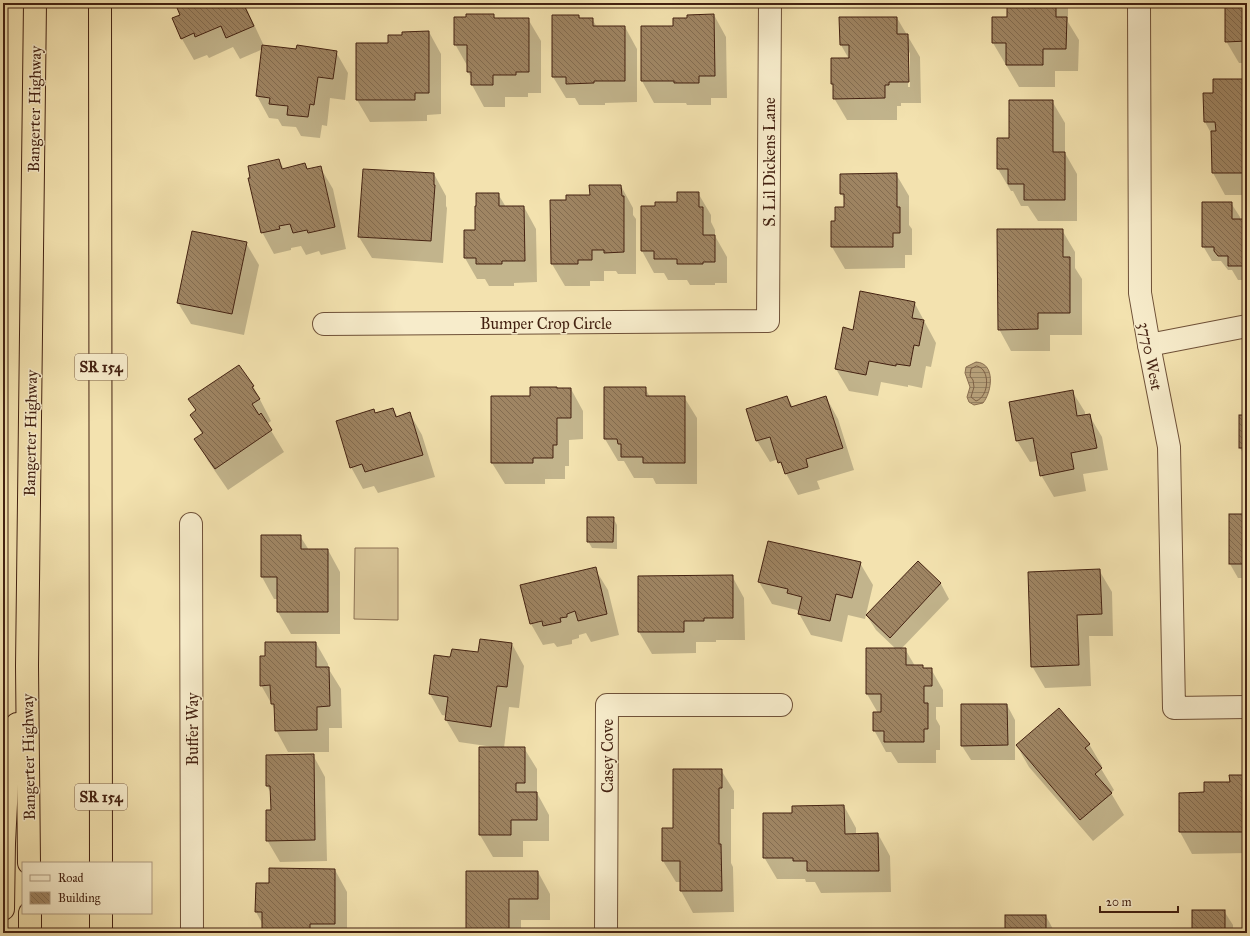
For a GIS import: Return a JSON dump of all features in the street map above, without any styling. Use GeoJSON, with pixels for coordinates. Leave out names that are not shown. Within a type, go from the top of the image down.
{"type":"FeatureCollection","features":[{"type":"Feature","properties":{"kind":"highway","name":"Bangerter Highway"},"geometry":{"type":"LineString","coordinates":[[29,862],[27,666],[35,3]]}},
{"type":"Feature","properties":{"kind":"highway","name":"SR 154"},"geometry":{"type":"LineString","coordinates":[[100,3],[101,862]]}},
{"type":"Feature","properties":{"kind":"highway"},"geometry":{"type":"LineString","coordinates":[[3,909],[7,784],[27,666]]}},
{"type":"Feature","properties":{"kind":"highway"},"geometry":{"type":"LineString","coordinates":[[30,914],[30,933]]}},
{"type":"Feature","properties":{"kind":"highway"},"geometry":{"type":"LineString","coordinates":[[101,914],[101,933]]}},
{"type":"Feature","properties":{"kind":"street","name":"S. Lil Dickens Lane"},"geometry":{"type":"LineString","coordinates":[[768,321],[770,3]]}},
{"type":"Feature","properties":{"kind":"street","name":"3770 West"},"geometry":{"type":"LineString","coordinates":[[1139,3],[1140,293],[1169,447],[1174,708],[1247,707]]}},
{"type":"Feature","properties":{"kind":"street","name":"Bumper Crop Circle"},"geometry":{"type":"LineString","coordinates":[[324,324],[768,321]]}},
{"type":"Feature","properties":{"kind":"street"},"geometry":{"type":"LineString","coordinates":[[1149,345],[1247,326]]}},
{"type":"Feature","properties":{"kind":"street","name":"Buffer Way"},"geometry":{"type":"LineString","coordinates":[[191,524],[192,933]]}},
{"type":"Feature","properties":{"kind":"street","name":"Casey Cove"},"geometry":{"type":"LineString","coordinates":[[606,933],[607,705],[781,705]]}},
{"type":"Feature","properties":{"kind":"shaded area"},"geometry":{"type":"Polygon","coordinates":[[[355,548],[398,548],[398,620],[354,619],[355,548]]]}},
{"type":"Feature","properties":{"kind":"water"},"geometry":{"type":"Polygon","coordinates":[[[976,362],[987,367],[990,385],[989,392],[983,403],[974,405],[969,402],[967,397],[970,387],[965,373],[966,367],[976,362]]]}},
{"type":"Feature","properties":{"kind":"building"},"geometry":{"type":"Polygon","coordinates":[[[175,3],[243,3],[254,26],[226,38],[221,26],[195,37],[194,33],[181,39],[172,18],[180,15],[175,3]]]}},
{"type":"Feature","properties":{"kind":"building"},"geometry":{"type":"Polygon","coordinates":[[[1007,3],[1056,3],[1056,17],[1067,17],[1066,49],[1043,49],[1043,65],[1006,65],[1006,43],[992,43],[992,17],[1007,17],[1007,3]]]}},
{"type":"Feature","properties":{"kind":"building"},"geometry":{"type":"Polygon","coordinates":[[[1225,3],[1247,3],[1247,41],[1225,42],[1225,3]]]}},
{"type":"Feature","properties":{"kind":"building"},"geometry":{"type":"Polygon","coordinates":[[[466,14],[494,14],[494,18],[529,18],[529,72],[516,72],[516,75],[493,75],[493,85],[471,85],[471,72],[467,72],[467,45],[454,45],[454,17],[466,17],[466,14]]]}},
{"type":"Feature","properties":{"kind":"building"},"geometry":{"type":"Polygon","coordinates":[[[714,14],[715,76],[699,76],[699,83],[641,81],[641,26],[673,26],[673,18],[687,18],[687,15],[714,14]]]}},
{"type":"Feature","properties":{"kind":"building"},"geometry":{"type":"Polygon","coordinates":[[[552,15],[579,15],[579,18],[593,18],[593,26],[625,26],[625,81],[594,81],[594,83],[566,84],[566,77],[552,77],[552,15]]]}},
{"type":"Feature","properties":{"kind":"building"},"geometry":{"type":"Polygon","coordinates":[[[839,17],[897,17],[897,34],[908,34],[909,82],[889,82],[889,85],[885,85],[885,98],[833,99],[833,84],[831,84],[831,58],[849,58],[849,45],[840,45],[839,17]]]}},
{"type":"Feature","properties":{"kind":"building"},"geometry":{"type":"Polygon","coordinates":[[[429,31],[429,93],[415,93],[415,100],[356,100],[356,43],[388,43],[388,35],[402,35],[402,32],[429,31]]]}},
{"type":"Feature","properties":{"kind":"building"},"geometry":{"type":"Polygon","coordinates":[[[262,45],[296,49],[297,45],[337,51],[333,79],[318,77],[314,105],[310,104],[308,117],[287,115],[288,106],[269,104],[270,98],[256,96],[262,45]]]}},
{"type":"Feature","properties":{"kind":"building"},"geometry":{"type":"Polygon","coordinates":[[[1213,79],[1247,79],[1247,173],[1212,173],[1211,131],[1216,131],[1215,122],[1204,122],[1203,93],[1213,93],[1213,79]]]}},
{"type":"Feature","properties":{"kind":"building"},"geometry":{"type":"Polygon","coordinates":[[[1009,100],[1053,100],[1053,152],[1065,152],[1065,200],[1024,200],[1024,184],[1008,184],[1008,169],[997,169],[997,138],[1009,138],[1009,100]]]}},
{"type":"Feature","properties":{"kind":"building"},"geometry":{"type":"Polygon","coordinates":[[[279,159],[282,169],[305,163],[307,169],[321,166],[335,227],[308,233],[307,230],[293,233],[290,224],[279,226],[280,229],[261,233],[248,178],[250,178],[248,166],[279,159]]]}},
{"type":"Feature","properties":{"kind":"building"},"geometry":{"type":"Polygon","coordinates":[[[363,169],[434,173],[435,185],[431,241],[358,237],[363,169]]]}},
{"type":"Feature","properties":{"kind":"building"},"geometry":{"type":"Polygon","coordinates":[[[897,173],[897,207],[900,207],[900,233],[893,233],[893,247],[831,247],[831,221],[835,221],[835,207],[844,207],[844,194],[840,194],[840,174],[897,173]]]}},
{"type":"Feature","properties":{"kind":"building"},"geometry":{"type":"Polygon","coordinates":[[[589,185],[621,185],[622,196],[624,196],[624,252],[604,253],[604,250],[592,250],[592,260],[578,260],[578,264],[551,264],[550,200],[566,200],[566,195],[590,195],[589,185]]]}},
{"type":"Feature","properties":{"kind":"building"},"geometry":{"type":"Polygon","coordinates":[[[677,192],[699,192],[699,207],[703,207],[703,235],[715,235],[715,262],[703,262],[703,264],[677,264],[677,259],[654,259],[654,251],[641,251],[641,206],[655,206],[655,202],[677,202],[677,192]]]}},
{"type":"Feature","properties":{"kind":"building"},"geometry":{"type":"Polygon","coordinates":[[[476,193],[499,193],[499,206],[524,206],[525,261],[502,261],[502,264],[476,264],[476,258],[464,258],[464,230],[475,230],[476,193]]]}},
{"type":"Feature","properties":{"kind":"building"},"geometry":{"type":"Polygon","coordinates":[[[1202,202],[1232,202],[1232,219],[1247,219],[1247,266],[1228,266],[1228,256],[1218,256],[1214,251],[1214,247],[1202,247],[1202,202]]]}},
{"type":"Feature","properties":{"kind":"building"},"geometry":{"type":"Polygon","coordinates":[[[997,229],[1063,229],[1063,257],[1070,257],[1070,313],[1038,313],[1038,329],[998,330],[997,229]]]}},
{"type":"Feature","properties":{"kind":"building"},"geometry":{"type":"Polygon","coordinates":[[[192,231],[247,242],[232,314],[177,303],[192,231]]]}},
{"type":"Feature","properties":{"kind":"building"},"geometry":{"type":"Polygon","coordinates":[[[860,291],[915,302],[912,318],[924,320],[919,346],[914,345],[910,366],[896,364],[896,366],[869,361],[866,375],[835,369],[843,327],[853,330],[860,291]]]}},
{"type":"Feature","properties":{"kind":"building"},"geometry":{"type":"Polygon","coordinates":[[[239,365],[254,386],[252,387],[260,399],[252,404],[259,415],[261,413],[272,430],[215,469],[194,439],[203,433],[190,415],[196,410],[188,399],[239,365]]]}},
{"type":"Feature","properties":{"kind":"building"},"geometry":{"type":"Polygon","coordinates":[[[530,387],[571,388],[571,418],[557,418],[557,445],[553,445],[553,458],[533,458],[533,463],[491,463],[491,396],[530,396],[530,387]]]}},
{"type":"Feature","properties":{"kind":"building"},"geometry":{"type":"Polygon","coordinates":[[[604,387],[646,387],[646,396],[685,396],[685,463],[643,463],[643,457],[621,457],[621,444],[618,444],[617,439],[604,439],[604,387]]]}},
{"type":"Feature","properties":{"kind":"building"},"geometry":{"type":"Polygon","coordinates":[[[1073,390],[1077,416],[1090,414],[1097,448],[1071,453],[1074,469],[1040,476],[1033,438],[1016,441],[1009,402],[1073,390]]]}},
{"type":"Feature","properties":{"kind":"building"},"geometry":{"type":"Polygon","coordinates":[[[787,396],[791,407],[826,396],[843,448],[806,459],[808,467],[785,474],[781,462],[778,463],[770,437],[756,441],[746,409],[787,396]]]}},
{"type":"Feature","properties":{"kind":"building"},"geometry":{"type":"Polygon","coordinates":[[[393,408],[396,417],[410,412],[423,455],[365,472],[362,464],[350,468],[336,421],[374,409],[375,413],[393,408]]]}},
{"type":"Feature","properties":{"kind":"building"},"geometry":{"type":"Polygon","coordinates":[[[1239,415],[1247,415],[1247,448],[1239,448],[1239,415]]]}},
{"type":"Feature","properties":{"kind":"building"},"geometry":{"type":"Polygon","coordinates":[[[1229,514],[1247,514],[1247,564],[1229,564],[1229,514]]]}},
{"type":"Feature","properties":{"kind":"building"},"geometry":{"type":"Polygon","coordinates":[[[587,517],[614,517],[613,542],[587,542],[587,517]]]}},
{"type":"Feature","properties":{"kind":"building"},"geometry":{"type":"Polygon","coordinates":[[[261,535],[301,535],[301,549],[328,549],[328,612],[277,612],[277,577],[261,577],[261,535]]]}},
{"type":"Feature","properties":{"kind":"building"},"geometry":{"type":"Polygon","coordinates":[[[768,541],[861,562],[852,598],[836,594],[830,621],[798,614],[802,597],[787,593],[788,589],[758,582],[768,541]]]}},
{"type":"Feature","properties":{"kind":"building"},"geometry":{"type":"Polygon","coordinates":[[[918,561],[941,583],[890,638],[866,615],[918,561]]]}},
{"type":"Feature","properties":{"kind":"building"},"geometry":{"type":"Polygon","coordinates":[[[596,567],[607,614],[578,621],[575,611],[567,614],[567,617],[560,618],[561,622],[543,626],[542,621],[530,624],[520,585],[596,567]]]}},
{"type":"Feature","properties":{"kind":"building"},"geometry":{"type":"Polygon","coordinates":[[[1100,569],[1102,614],[1077,615],[1079,665],[1031,667],[1028,572],[1100,569]]]}},
{"type":"Feature","properties":{"kind":"building"},"geometry":{"type":"Polygon","coordinates":[[[733,575],[733,618],[704,618],[704,621],[684,621],[684,632],[638,632],[638,576],[733,575]]]}},
{"type":"Feature","properties":{"kind":"building"},"geometry":{"type":"Polygon","coordinates":[[[480,639],[512,643],[507,687],[497,686],[491,727],[445,720],[448,697],[429,694],[434,655],[450,657],[452,649],[478,652],[480,639]]]}},
{"type":"Feature","properties":{"kind":"building"},"geometry":{"type":"Polygon","coordinates":[[[265,642],[316,642],[316,667],[329,667],[330,706],[317,707],[317,730],[275,731],[274,704],[271,704],[270,685],[260,686],[260,656],[265,656],[265,642]]]}},
{"type":"Feature","properties":{"kind":"building"},"geometry":{"type":"Polygon","coordinates":[[[866,648],[906,648],[906,665],[923,665],[923,668],[932,668],[932,686],[924,686],[924,703],[928,703],[928,729],[924,729],[924,742],[884,742],[884,731],[873,731],[873,712],[881,712],[881,694],[866,694],[866,648]]]}},
{"type":"Feature","properties":{"kind":"building"},"geometry":{"type":"Polygon","coordinates":[[[961,704],[1007,704],[1008,745],[961,746],[961,704]]]}},
{"type":"Feature","properties":{"kind":"building"},"geometry":{"type":"Polygon","coordinates":[[[1059,708],[1090,744],[1085,748],[1102,768],[1095,774],[1112,793],[1080,820],[1016,745],[1059,708]]]}},
{"type":"Feature","properties":{"kind":"building"},"geometry":{"type":"Polygon","coordinates":[[[479,747],[525,747],[525,783],[516,783],[516,792],[537,792],[537,820],[511,820],[511,835],[479,835],[479,747]]]}},
{"type":"Feature","properties":{"kind":"building"},"geometry":{"type":"Polygon","coordinates":[[[314,754],[315,840],[266,841],[266,810],[271,810],[270,786],[266,786],[266,755],[314,754]]]}},
{"type":"Feature","properties":{"kind":"building"},"geometry":{"type":"Polygon","coordinates":[[[673,769],[722,769],[722,788],[719,788],[719,844],[721,844],[722,891],[680,891],[680,861],[662,861],[662,828],[673,828],[673,769]]]}},
{"type":"Feature","properties":{"kind":"building"},"geometry":{"type":"Polygon","coordinates":[[[1229,775],[1247,775],[1247,832],[1179,832],[1179,793],[1204,792],[1204,782],[1230,782],[1229,775]]]}},
{"type":"Feature","properties":{"kind":"building"},"geometry":{"type":"Polygon","coordinates":[[[844,805],[845,834],[878,833],[879,871],[807,871],[807,861],[793,861],[793,858],[763,858],[763,813],[792,813],[792,806],[844,805]]]}},
{"type":"Feature","properties":{"kind":"building"},"geometry":{"type":"Polygon","coordinates":[[[269,868],[335,869],[335,924],[310,924],[310,933],[262,933],[262,912],[255,912],[256,883],[269,883],[269,868]]]}},
{"type":"Feature","properties":{"kind":"building"},"geometry":{"type":"Polygon","coordinates":[[[466,871],[538,871],[538,899],[509,899],[509,933],[466,933],[466,871]]]}},
{"type":"Feature","properties":{"kind":"building"},"geometry":{"type":"Polygon","coordinates":[[[1192,910],[1225,910],[1225,933],[1192,933],[1192,910]]]}},
{"type":"Feature","properties":{"kind":"building"},"geometry":{"type":"Polygon","coordinates":[[[1005,915],[1046,915],[1046,933],[1005,933],[1005,915]]]}},
{"type":"Feature","properties":{"kind":"building"},"geometry":{"type":"Polygon","coordinates":[[[1232,931],[1247,932],[1247,933],[1232,933],[1232,931]]]}}]}
